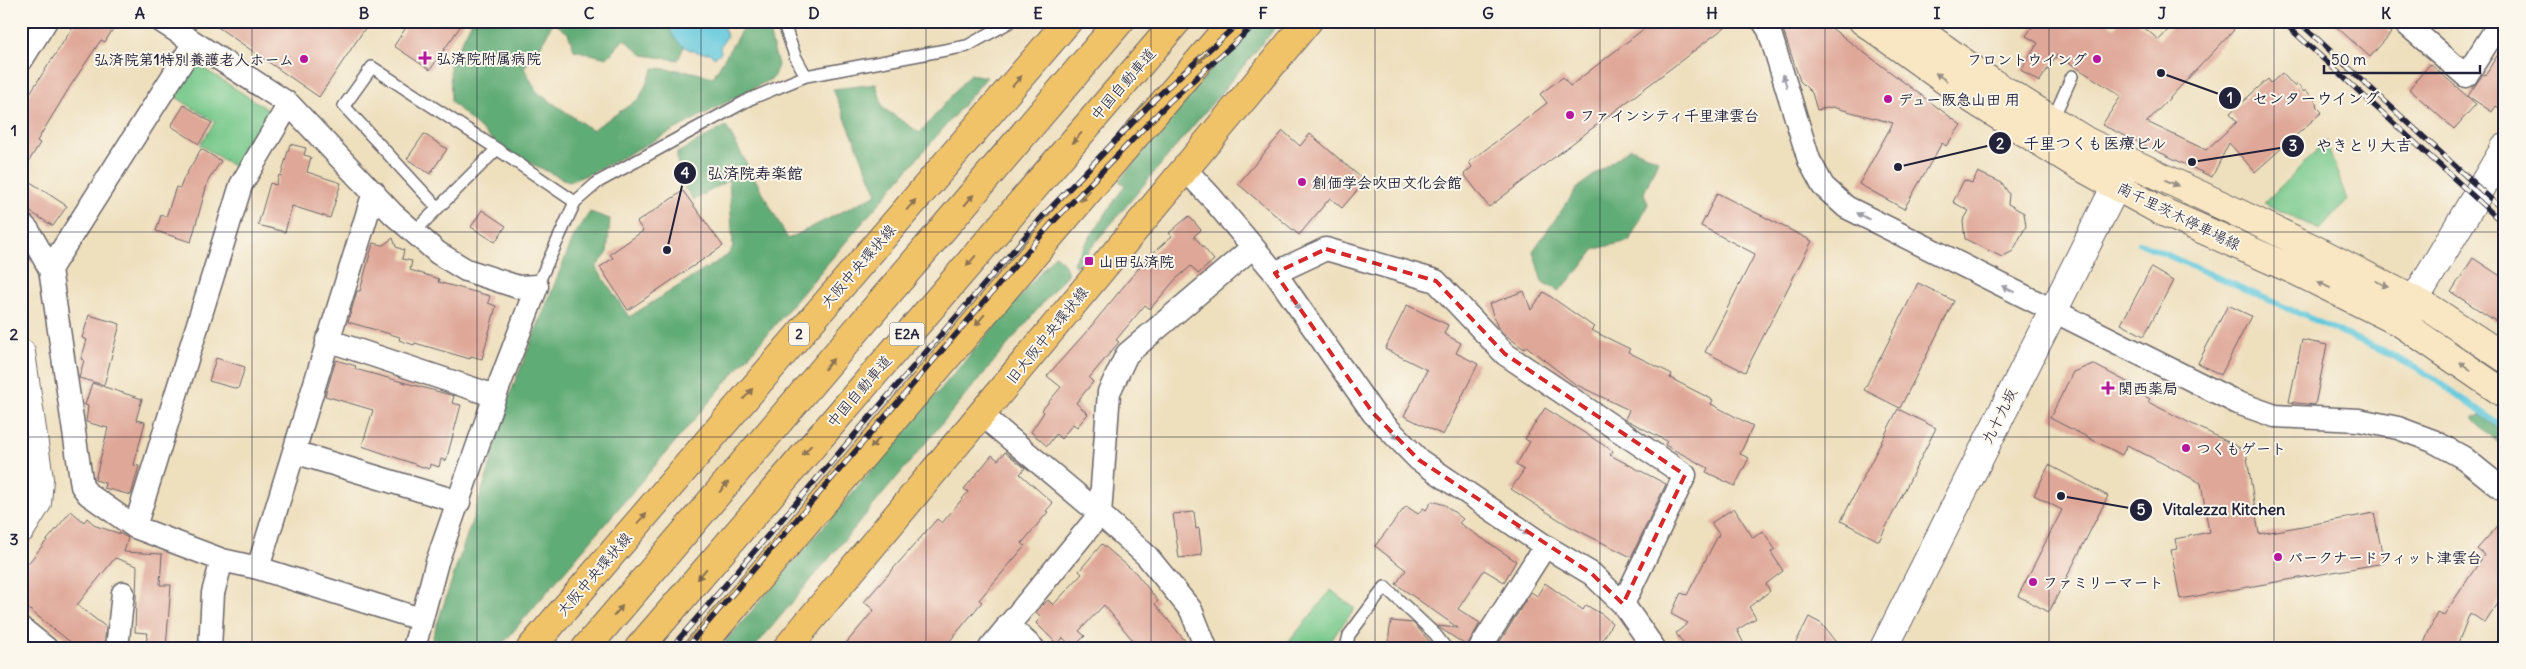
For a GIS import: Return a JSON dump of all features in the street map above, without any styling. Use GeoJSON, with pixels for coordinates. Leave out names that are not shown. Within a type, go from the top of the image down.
{"type":"FeatureCollection","features":[{"type":"Feature","properties":{"kind":"main road","name":"大阪中央環状線"},"geometry":{"type":"LineString","coordinates":[[531,648],[1068,21]]}},
{"type":"Feature","properties":{"kind":"main road","name":"E2A"},"geometry":{"type":"LineString","coordinates":[[586,648],[1120,21]]}},
{"type":"Feature","properties":{"kind":"main road","name":"中国自動車道"},"geometry":{"type":"LineString","coordinates":[[639,648],[1177,21]]}},
{"type":"Feature","properties":{"kind":"main road"},"geometry":{"type":"LineString","coordinates":[[699,648],[1233,21]]}},
{"type":"Feature","properties":{"kind":"main road","name":"旧大阪中央環状線"},"geometry":{"type":"LineString","coordinates":[[787,648],[1308,21]]}},
{"type":"Feature","properties":{"kind":"main road","name":"南千里茨木停車場線"},"geometry":{"type":"LineString","coordinates":[[1863,21],[1899,27],[2052,120],[2122,174],[2161,211],[2296,271],[2401,324],[2505,394]]}},
{"type":"Feature","properties":{"kind":"main road","name":"南千里茨木停車場線"},"geometry":{"type":"LineString","coordinates":[[1899,27],[2010,123],[2122,174],[2314,249],[2431,309],[2505,358]]}},
{"type":"Feature","properties":{"kind":"street"},"geometry":{"type":"LineString","coordinates":[[21,61],[46,21]]}},
{"type":"Feature","properties":{"kind":"street"},"geometry":{"type":"LineString","coordinates":[[161,21],[289,104],[413,233],[438,253],[466,270],[518,287],[537,286],[495,396],[458,502],[420,619],[414,648]]}},
{"type":"Feature","properties":{"kind":"street"},"geometry":{"type":"LineString","coordinates":[[1763,21],[1769,30],[1809,160],[1822,186],[1846,207],[2238,403],[2275,416],[2359,420],[2398,428],[2433,441],[2464,458],[2505,491]]}},
{"type":"Feature","properties":{"kind":"street"},"geometry":{"type":"LineString","coordinates":[[2403,21],[2466,76],[2501,21]]}},
{"type":"Feature","properties":{"kind":"street"},"geometry":{"type":"LineString","coordinates":[[50,269],[194,42]]}},
{"type":"Feature","properties":{"kind":"street"},"geometry":{"type":"LineString","coordinates":[[134,527],[241,185],[289,104]]}},
{"type":"Feature","properties":{"kind":"street"},"geometry":{"type":"LineString","coordinates":[[2401,324],[2505,148]]}},
{"type":"Feature","properties":{"kind":"street"},"geometry":{"type":"LineString","coordinates":[[1184,170],[1275,273],[1373,413],[1419,460],[1545,546],[1592,574],[1623,604],[1654,648]]}},
{"type":"Feature","properties":{"kind":"street","name":"九十九坂"},"geometry":{"type":"LineString","coordinates":[[1884,648],[2122,174]]}},
{"type":"Feature","properties":{"kind":"street"},"geometry":{"type":"LineString","coordinates":[[258,568],[374,192]]}},
{"type":"Feature","properties":{"kind":"street"},"geometry":{"type":"LineString","coordinates":[[21,223],[28,230],[50,269],[82,486],[88,494],[134,527],[222,560],[258,568],[420,619]]}},
{"type":"Feature","properties":{"kind":"street"},"geometry":{"type":"LineString","coordinates":[[990,648],[1100,514],[1110,392],[1127,354],[1253,247]]}},
{"type":"Feature","properties":{"kind":"street"},"geometry":{"type":"LineString","coordinates":[[1275,273],[1326,249],[1436,281],[1505,354],[1685,475],[1623,604]]}},
{"type":"Feature","properties":{"kind":"street"},"geometry":{"type":"LineString","coordinates":[[327,340],[495,396]]}},
{"type":"Feature","properties":{"kind":"street"},"geometry":{"type":"LineString","coordinates":[[21,353],[39,479],[37,503],[21,528]]}},
{"type":"Feature","properties":{"kind":"street"},"geometry":{"type":"LineString","coordinates":[[982,415],[1147,556],[1191,610],[1206,648]]}},
{"type":"Feature","properties":{"kind":"street"},"geometry":{"type":"LineString","coordinates":[[294,452],[458,502]]}},
{"type":"Feature","properties":{"kind":"street"},"geometry":{"type":"LineString","coordinates":[[1480,648],[1545,546]]}},
{"type":"Feature","properties":{"kind":"street"},"geometry":{"type":"LineString","coordinates":[[210,648],[213,593],[222,560]]}},
{"type":"Feature","properties":{"kind":"street"},"geometry":{"type":"LineString","coordinates":[[117,648],[123,592]]}},
{"type":"Feature","properties":{"kind":"street"},"geometry":{"type":"LineString","coordinates":[[1008,625],[1033,648]]}},
{"type":"Feature","properties":{"kind":"street"},"geometry":{"type":"LineString","coordinates":[[21,628],[46,648]]}},
{"type":"Feature","properties":{"kind":"lane"},"geometry":{"type":"LineString","coordinates":[[802,21],[784,23],[795,56],[806,76]]}},
{"type":"Feature","properties":{"kind":"lane"},"geometry":{"type":"LineString","coordinates":[[537,286],[575,202],[598,182],[750,99],[806,76],[967,46],[1010,22]]}},
{"type":"Feature","properties":{"kind":"lane"},"geometry":{"type":"LineString","coordinates":[[437,207],[344,106],[372,67],[575,202]]}},
{"type":"Feature","properties":{"kind":"lane"},"geometry":{"type":"LineString","coordinates":[[2052,120],[2072,76]]}},
{"type":"Feature","properties":{"kind":"lane"},"geometry":{"type":"LineString","coordinates":[[413,233],[497,149]]}},
{"type":"Feature","properties":{"kind":"lane"},"geometry":{"type":"LineString","coordinates":[[1346,648],[1348,635],[1385,587],[1435,634],[1446,648]]}},
{"type":"Feature","properties":{"kind":"highlighted area"},"geometry":{"type":"Polygon","coordinates":[[[1326,249],[1436,281],[1505,354],[1685,475],[1623,604],[1592,574],[1419,460],[1373,413],[1275,273],[1326,249]]]}},
{"type":"Feature","properties":{"kind":"green space"},"geometry":{"type":"Polygon","coordinates":[[[472,21],[695,21],[678,60],[643,55],[624,39],[607,58],[574,50],[568,33],[553,22],[543,42],[524,68],[537,92],[592,130],[639,99],[654,68],[688,71],[713,77],[747,21],[766,21],[778,65],[773,78],[596,171],[569,182],[502,149],[451,102],[450,65],[472,21]]]}},
{"type":"Feature","properties":{"kind":"green space"},"geometry":{"type":"Polygon","coordinates":[[[1251,21],[1281,21],[1075,267],[1073,262],[1125,185],[1119,181],[1251,21]]]}},
{"type":"Feature","properties":{"kind":"green space"},"geometry":{"type":"Polygon","coordinates":[[[192,61],[272,112],[236,168],[200,145],[215,122],[171,94],[192,61]]]}},
{"type":"Feature","properties":{"kind":"green space"},"geometry":{"type":"Polygon","coordinates":[[[970,74],[987,77],[499,648],[429,648],[489,470],[504,409],[574,236],[590,212],[610,219],[607,254],[596,267],[629,317],[728,255],[733,247],[729,180],[694,200],[678,179],[677,153],[726,126],[788,239],[877,194],[833,89],[876,84],[883,108],[920,133],[970,74]]]}},
{"type":"Feature","properties":{"kind":"green space"},"geometry":{"type":"Polygon","coordinates":[[[2326,141],[2347,200],[2320,230],[2264,203],[2326,141]]]}},
{"type":"Feature","properties":{"kind":"green space"},"geometry":{"type":"Polygon","coordinates":[[[1631,148],[1658,160],[1644,193],[1648,204],[1629,241],[1595,249],[1579,270],[1559,291],[1542,282],[1533,251],[1578,187],[1631,148]]]}},
{"type":"Feature","properties":{"kind":"green space"},"geometry":{"type":"Polygon","coordinates":[[[1055,255],[1064,263],[1068,273],[754,648],[720,648],[1055,255]]]}},
{"type":"Feature","properties":{"kind":"green space"},"geometry":{"type":"Polygon","coordinates":[[[2480,415],[2505,433],[2505,450],[2473,418],[2480,415]]]}},
{"type":"Feature","properties":{"kind":"green space"},"geometry":{"type":"Polygon","coordinates":[[[1331,590],[1355,609],[1324,648],[1284,648],[1331,590]]]}},
{"type":"Feature","properties":{"kind":"water"},"geometry":{"type":"Polygon","coordinates":[[[680,21],[721,21],[727,36],[720,47],[721,53],[714,57],[709,53],[697,52],[680,44],[670,29],[680,21]]]}},
{"type":"Feature","properties":{"kind":"building"},"geometry":{"type":"Polygon","coordinates":[[[77,21],[118,21],[105,42],[101,40],[71,85],[37,141],[40,143],[21,174],[21,92],[28,96],[77,21]]]}},
{"type":"Feature","properties":{"kind":"building","name":"弘済院第1特別養護老人ホーム"},"geometry":{"type":"Polygon","coordinates":[[[209,21],[370,21],[319,97],[209,21]]]}},
{"type":"Feature","properties":{"kind":"building","name":"弘済院附属病院"},"geometry":{"type":"Polygon","coordinates":[[[410,21],[464,21],[430,70],[394,46],[410,21]]]}},
{"type":"Feature","properties":{"kind":"building","name":"ファインシティ千里津雲台"},"geometry":{"type":"Polygon","coordinates":[[[1654,21],[1733,21],[1489,207],[1464,174],[1472,167],[1469,162],[1547,103],[1540,94],[1563,77],[1570,86],[1654,21]]]}},
{"type":"Feature","properties":{"kind":"building"},"geometry":{"type":"Polygon","coordinates":[[[1780,21],[1822,21],[1961,125],[1946,146],[1942,143],[1904,209],[1859,184],[1893,123],[1832,107],[1817,110],[1812,93],[1800,81],[1780,21]]]}},
{"type":"Feature","properties":{"kind":"building"},"geometry":{"type":"Polygon","coordinates":[[[2036,21],[2105,21],[2114,28],[2120,21],[2136,21],[2159,40],[2176,21],[2225,21],[2234,30],[2147,122],[2206,150],[2237,122],[2230,113],[2268,79],[2271,83],[2282,73],[2295,87],[2297,84],[2304,92],[2306,90],[2322,112],[2255,172],[2229,143],[2212,177],[2102,125],[2121,96],[2057,55],[2039,82],[2021,70],[2038,43],[2026,36],[2036,21]]]}},
{"type":"Feature","properties":{"kind":"building"},"geometry":{"type":"Polygon","coordinates":[[[2330,21],[2378,21],[2391,33],[2370,57],[2330,21]]]}},
{"type":"Feature","properties":{"kind":"building"},"geometry":{"type":"Polygon","coordinates":[[[2505,43],[2505,112],[2496,106],[2492,112],[2468,96],[2483,74],[2485,75],[2505,43]]]}},
{"type":"Feature","properties":{"kind":"building"},"geometry":{"type":"Polygon","coordinates":[[[2430,64],[2476,104],[2454,129],[2409,89],[2430,64]]]}},
{"type":"Feature","properties":{"kind":"building"},"geometry":{"type":"Polygon","coordinates":[[[184,105],[212,123],[199,144],[171,126],[184,105]]]}},
{"type":"Feature","properties":{"kind":"building","name":"創価学会吹田文化会館"},"geometry":{"type":"Polygon","coordinates":[[[1283,131],[1300,146],[1310,134],[1365,181],[1342,208],[1330,198],[1299,235],[1238,184],[1283,131]]]}},
{"type":"Feature","properties":{"kind":"building"},"geometry":{"type":"Polygon","coordinates":[[[424,134],[447,149],[430,174],[407,159],[424,134]]]}},
{"type":"Feature","properties":{"kind":"building"},"geometry":{"type":"Polygon","coordinates":[[[290,144],[306,148],[304,155],[311,157],[307,172],[341,183],[330,218],[292,206],[285,232],[258,225],[270,183],[276,185],[279,175],[281,176],[290,144]]]}},
{"type":"Feature","properties":{"kind":"building"},"geometry":{"type":"Polygon","coordinates":[[[201,149],[221,161],[208,181],[191,242],[156,231],[161,215],[166,217],[176,187],[180,188],[201,149]]]}},
{"type":"Feature","properties":{"kind":"building"},"geometry":{"type":"Polygon","coordinates":[[[1978,172],[2002,183],[2009,194],[2008,204],[2024,213],[2026,226],[2013,251],[2002,257],[1965,239],[1963,221],[1969,211],[1953,202],[1964,180],[1972,183],[1978,172]]]}},
{"type":"Feature","properties":{"kind":"building"},"geometry":{"type":"Polygon","coordinates":[[[21,176],[67,206],[53,226],[21,206],[21,176]]]}},
{"type":"Feature","properties":{"kind":"building"},"geometry":{"type":"Polygon","coordinates":[[[683,191],[723,246],[628,310],[600,267],[613,258],[610,254],[643,231],[637,222],[683,191]]]}},
{"type":"Feature","properties":{"kind":"building"},"geometry":{"type":"Polygon","coordinates":[[[1717,193],[1812,241],[1745,372],[1705,352],[1755,254],[1701,226],[1717,193]]]}},
{"type":"Feature","properties":{"kind":"building"},"geometry":{"type":"Polygon","coordinates":[[[482,210],[506,226],[495,242],[471,227],[482,210]]]}},
{"type":"Feature","properties":{"kind":"building"},"geometry":{"type":"Polygon","coordinates":[[[1189,216],[1201,230],[1194,236],[1214,260],[1198,274],[1191,266],[1175,280],[1150,309],[1145,305],[1116,340],[1119,342],[1089,378],[1093,382],[1076,403],[1088,414],[1077,427],[1073,424],[1061,439],[1056,434],[1047,446],[1031,432],[1044,412],[1042,410],[1061,387],[1047,376],[1146,259],[1172,236],[1169,233],[1189,216]]]}},
{"type":"Feature","properties":{"kind":"building"},"geometry":{"type":"Polygon","coordinates":[[[393,238],[396,247],[404,250],[402,259],[412,261],[410,270],[439,279],[438,282],[490,296],[488,303],[496,306],[482,359],[471,356],[470,359],[415,343],[414,345],[399,340],[400,337],[348,322],[357,291],[360,291],[373,243],[383,245],[393,238]]]}},
{"type":"Feature","properties":{"kind":"building"},"geometry":{"type":"Polygon","coordinates":[[[2473,258],[2505,279],[2505,327],[2451,292],[2473,258]]]}},
{"type":"Feature","properties":{"kind":"building"},"geometry":{"type":"Polygon","coordinates":[[[2151,268],[2173,281],[2144,336],[2121,324],[2151,268]]]}},
{"type":"Feature","properties":{"kind":"building"},"geometry":{"type":"Polygon","coordinates":[[[1918,283],[1954,301],[1900,408],[1864,390],[1918,283]]]}},
{"type":"Feature","properties":{"kind":"building"},"geometry":{"type":"Polygon","coordinates":[[[1524,291],[1531,310],[1544,292],[1594,327],[1591,330],[1630,349],[1628,352],[1672,374],[1670,378],[1713,400],[1711,404],[1753,426],[1740,454],[1749,458],[1735,486],[1706,472],[1708,468],[1665,445],[1667,441],[1625,419],[1629,410],[1575,384],[1526,346],[1524,349],[1503,333],[1497,326],[1489,304],[1524,291]]]}},
{"type":"Feature","properties":{"kind":"building"},"geometry":{"type":"Polygon","coordinates":[[[1407,305],[1448,325],[1444,334],[1461,343],[1456,353],[1478,364],[1443,435],[1404,416],[1427,370],[1385,349],[1407,305]]]}},
{"type":"Feature","properties":{"kind":"building"},"geometry":{"type":"Polygon","coordinates":[[[2228,305],[2251,316],[2221,375],[2198,363],[2228,305]]]}},
{"type":"Feature","properties":{"kind":"building"},"geometry":{"type":"Polygon","coordinates":[[[89,315],[120,324],[104,385],[79,378],[84,360],[81,359],[87,340],[82,338],[89,315]]]}},
{"type":"Feature","properties":{"kind":"building"},"geometry":{"type":"Polygon","coordinates":[[[2302,340],[2327,345],[2315,405],[2289,402],[2302,340]]]}},
{"type":"Feature","properties":{"kind":"building"},"geometry":{"type":"Polygon","coordinates":[[[216,358],[245,367],[238,389],[209,381],[216,358]]]}},
{"type":"Feature","properties":{"kind":"building"},"geometry":{"type":"Polygon","coordinates":[[[336,360],[356,366],[355,369],[454,396],[452,403],[461,405],[446,461],[441,459],[439,467],[430,464],[429,469],[362,446],[373,410],[325,396],[336,360]]]}},
{"type":"Feature","properties":{"kind":"building"},"geometry":{"type":"Polygon","coordinates":[[[2093,364],[2144,391],[2142,395],[2150,399],[2148,402],[2246,451],[2259,534],[2374,513],[2384,563],[2180,599],[2171,550],[2177,549],[2175,539],[2209,532],[2201,483],[2127,445],[2122,455],[2050,418],[2073,372],[2093,364]]]}},
{"type":"Feature","properties":{"kind":"building"},"geometry":{"type":"Polygon","coordinates":[[[92,383],[142,399],[136,420],[145,422],[134,465],[139,466],[131,495],[104,488],[105,483],[95,480],[108,428],[86,422],[88,406],[85,405],[92,383]]]}},
{"type":"Feature","properties":{"kind":"building"},"geometry":{"type":"Polygon","coordinates":[[[1545,408],[1613,451],[1610,455],[1666,484],[1631,557],[1569,526],[1511,489],[1524,470],[1516,465],[1530,442],[1525,439],[1545,408]]]}},
{"type":"Feature","properties":{"kind":"building"},"geometry":{"type":"Polygon","coordinates":[[[1898,409],[1936,428],[1879,541],[1841,521],[1898,409]]]}},
{"type":"Feature","properties":{"kind":"building"},"geometry":{"type":"Polygon","coordinates":[[[1005,452],[1025,468],[1020,474],[1053,503],[1046,511],[1048,512],[1022,543],[1025,546],[979,600],[982,602],[944,648],[842,648],[874,610],[864,602],[937,519],[942,523],[968,492],[964,489],[992,455],[998,460],[1005,452]]]}},
{"type":"Feature","properties":{"kind":"building"},"geometry":{"type":"Polygon","coordinates":[[[2049,465],[2108,496],[2049,612],[2018,596],[2062,510],[2034,495],[2049,465]]]}},
{"type":"Feature","properties":{"kind":"building"},"geometry":{"type":"Polygon","coordinates":[[[1432,501],[1445,505],[1463,519],[1459,523],[1516,561],[1504,582],[1484,570],[1458,609],[1480,623],[1467,646],[1437,626],[1458,628],[1396,584],[1406,570],[1375,546],[1406,506],[1418,514],[1423,508],[1426,510],[1432,501]]]}},
{"type":"Feature","properties":{"kind":"building"},"geometry":{"type":"Polygon","coordinates":[[[1734,508],[1753,538],[1763,531],[1775,549],[1771,552],[1783,571],[1766,584],[1770,591],[1749,607],[1756,618],[1737,630],[1746,648],[1686,648],[1676,633],[1688,623],[1671,614],[1681,593],[1687,595],[1719,534],[1711,523],[1734,508]]]}},
{"type":"Feature","properties":{"kind":"building"},"geometry":{"type":"Polygon","coordinates":[[[71,511],[84,522],[87,518],[96,526],[128,538],[124,552],[162,554],[160,585],[171,585],[166,648],[145,648],[148,633],[135,632],[137,566],[115,558],[77,605],[106,627],[104,648],[78,648],[21,603],[21,572],[71,511]]]}},
{"type":"Feature","properties":{"kind":"building"},"geometry":{"type":"Polygon","coordinates":[[[1194,512],[1196,529],[1199,528],[1202,555],[1179,558],[1173,514],[1194,512]]]}},
{"type":"Feature","properties":{"kind":"building"},"geometry":{"type":"Polygon","coordinates":[[[2505,518],[2505,593],[2485,623],[2470,613],[2456,648],[2422,648],[2437,612],[2444,615],[2484,555],[2477,549],[2505,518]]]}},
{"type":"Feature","properties":{"kind":"building"},"geometry":{"type":"Polygon","coordinates":[[[1102,544],[1136,573],[1158,601],[1155,604],[1191,648],[1139,648],[1104,605],[1079,631],[1085,636],[1073,647],[1063,638],[1057,644],[1036,623],[1041,617],[1036,612],[1048,600],[1053,605],[1082,574],[1079,571],[1102,544]]]}},
{"type":"Feature","properties":{"kind":"building"},"geometry":{"type":"Polygon","coordinates":[[[1545,583],[1583,610],[1586,605],[1612,623],[1601,643],[1598,642],[1595,648],[1496,648],[1531,592],[1537,596],[1545,583]]]}},
{"type":"Feature","properties":{"kind":"building"},"geometry":{"type":"Polygon","coordinates":[[[1809,617],[1822,624],[1840,648],[1793,648],[1809,617]]]}},
{"type":"Feature","properties":{"kind":"building"},"geometry":{"type":"Polygon","coordinates":[[[1391,621],[1413,623],[1436,648],[1387,648],[1391,621]]]}},
{"type":"Feature","properties":{"kind":"waterway"},"geometry":{"type":"LineString","coordinates":[[2140,243],[2386,352],[2432,377],[2505,429]]}},
{"type":"Feature","properties":{"kind":"railway"},"geometry":{"type":"LineString","coordinates":[[671,648],[1043,216],[1160,94],[1241,21]]}},
{"type":"Feature","properties":{"kind":"railway"},"geometry":{"type":"LineString","coordinates":[[686,648],[1051,224],[1169,102],[1259,21]]}},
{"type":"Feature","properties":{"kind":"railway"},"geometry":{"type":"LineString","coordinates":[[2282,21],[2505,225]]}},
{"type":"Feature","properties":{"kind":"railway"},"geometry":{"type":"LineString","coordinates":[[2298,21],[2505,212]]}},
{"type":"Feature","properties":{"kind":"place","name":"弘済院附属病院"},"geometry":{"type":"Point","coordinates":[425,58]}},
{"type":"Feature","properties":{"kind":"place","name":"弘済院第1特別養護老人ホーム"},"geometry":{"type":"Point","coordinates":[304,59]}},
{"type":"Feature","properties":{"kind":"place","name":"フロントウイング"},"geometry":{"type":"Point","coordinates":[2097,59]}},
{"type":"Feature","properties":{"kind":"place","name":"センターウイング"},"geometry":{"type":"Point","coordinates":[2161,73]}},
{"type":"Feature","properties":{"kind":"place","name":"デュー阪急山田 用"},"geometry":{"type":"Point","coordinates":[1888,99]}},
{"type":"Feature","properties":{"kind":"place","name":"ファインシティ千里津雲台"},"geometry":{"type":"Point","coordinates":[1570,115]}},
{"type":"Feature","properties":{"kind":"place","name":"やきとり大吉"},"geometry":{"type":"Point","coordinates":[2192,162]}},
{"type":"Feature","properties":{"kind":"place","name":"千里つくも医療ビル"},"geometry":{"type":"Point","coordinates":[1898,167]}},
{"type":"Feature","properties":{"kind":"place","name":"創価学会吹田文化会館"},"geometry":{"type":"Point","coordinates":[1302,182]}},
{"type":"Feature","properties":{"kind":"place","name":"弘済院寿楽館"},"geometry":{"type":"Point","coordinates":[667,250]}},
{"type":"Feature","properties":{"kind":"place","name":"山田弘済院"},"geometry":{"type":"Point","coordinates":[1089,261]}},
{"type":"Feature","properties":{"kind":"place","name":"関西薬局"},"geometry":{"type":"Point","coordinates":[2108,388]}},
{"type":"Feature","properties":{"kind":"place","name":"つくもゲート"},"geometry":{"type":"Point","coordinates":[2186,448]}},
{"type":"Feature","properties":{"kind":"place","name":"Vitalezza Kitchen"},"geometry":{"type":"Point","coordinates":[2061,496]}},
{"type":"Feature","properties":{"kind":"place","name":"パークナードフィット津雲台"},"geometry":{"type":"Point","coordinates":[2278,557]}},
{"type":"Feature","properties":{"kind":"place","name":"ファミリーマート"},"geometry":{"type":"Point","coordinates":[2033,582]}}]}
